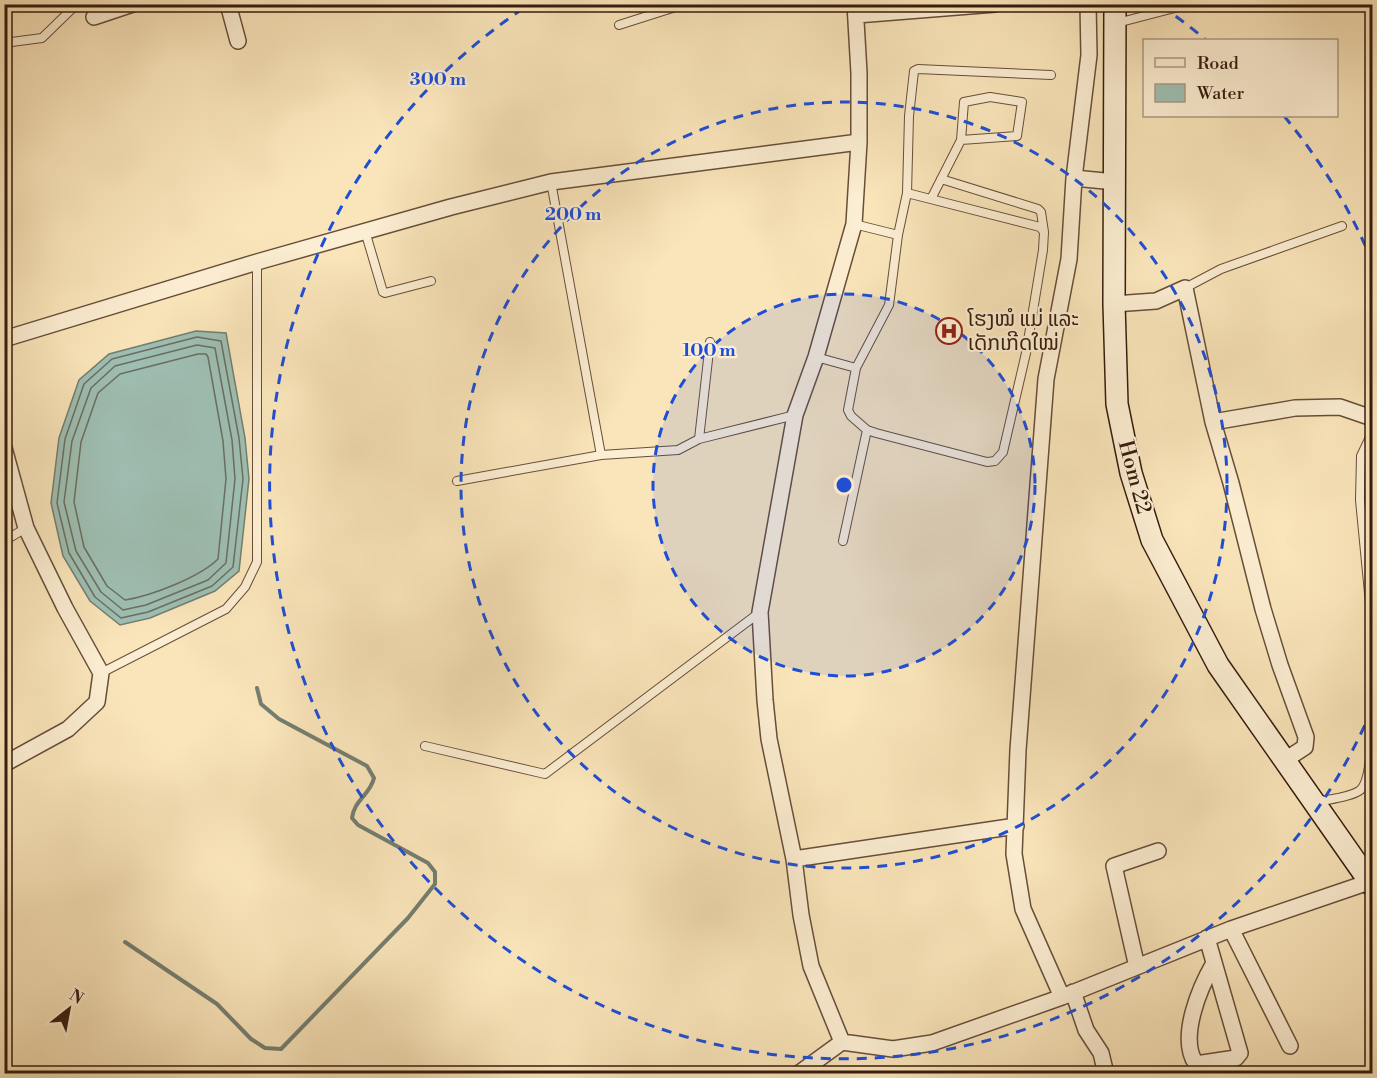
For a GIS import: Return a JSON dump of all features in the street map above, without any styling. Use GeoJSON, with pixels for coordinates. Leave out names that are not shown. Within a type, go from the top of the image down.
{"type":"FeatureCollection","features":[{"type":"Feature","properties":{"kind":"street"},"geometry":{"type":"LineString","coordinates":[[94,17],[133,4]]}},
{"type":"Feature","properties":{"kind":"street"},"geometry":{"type":"LineString","coordinates":[[228,4],[238,41]]}},
{"type":"Feature","properties":{"kind":"street"},"geometry":{"type":"LineString","coordinates":[[842,1042],[811,966],[801,915],[794,859],[769,739],[760,612],[795,415],[816,357],[854,224],[859,142],[856,10],[995,4]]}},
{"type":"Feature","properties":{"kind":"street"},"geometry":{"type":"LineString","coordinates":[[1088,4],[1089,55],[1074,178],[1070,259],[1046,379],[1018,750],[1014,854],[1023,909],[1086,1030],[1101,1053],[1106,1074]]}},
{"type":"Feature","properties":{"kind":"street","name":"Hom 22"},"geometry":{"type":"LineString","coordinates":[[1115,14],[1114,304],[1117,404],[1131,473],[1152,540],[1218,665],[1372,882]]}},
{"type":"Feature","properties":{"kind":"street"},"geometry":{"type":"LineString","coordinates":[[4,339],[257,262],[451,207],[550,182],[859,142]]}},
{"type":"Feature","properties":{"kind":"street"},"geometry":{"type":"LineString","coordinates":[[1074,178],[1115,182]]}},
{"type":"Feature","properties":{"kind":"street"},"geometry":{"type":"LineString","coordinates":[[1114,304],[1156,301],[1185,288],[1213,422],[1266,620],[1306,737],[1305,747],[1285,760]]}},
{"type":"Feature","properties":{"kind":"street"},"geometry":{"type":"LineString","coordinates":[[1213,422],[1295,408],[1340,407],[1372,418]]}},
{"type":"Feature","properties":{"kind":"street"},"geometry":{"type":"LineString","coordinates":[[4,448],[26,528],[65,608],[101,674],[97,702],[68,729],[4,765]]}},
{"type":"Feature","properties":{"kind":"street"},"geometry":{"type":"LineString","coordinates":[[794,859],[1016,826]]}},
{"type":"Feature","properties":{"kind":"street"},"geometry":{"type":"LineString","coordinates":[[1137,967],[1114,866],[1158,851]]}},
{"type":"Feature","properties":{"kind":"street"},"geometry":{"type":"LineString","coordinates":[[798,1074],[842,1042],[893,1049],[932,1043],[1068,994],[1230,929],[1372,882]]}},
{"type":"Feature","properties":{"kind":"street"},"geometry":{"type":"LineString","coordinates":[[1230,929],[1290,1046]]}},
{"type":"Feature","properties":{"kind":"street"},"geometry":{"type":"LineString","coordinates":[[1207,938],[1240,1053],[1236,1058],[1196,1064],[1192,1054],[1190,1023],[1204,981],[1214,963]]}},
{"type":"Feature","properties":{"kind":"lane"},"geometry":{"type":"LineString","coordinates":[[4,43],[42,39],[77,4]]}},
{"type":"Feature","properties":{"kind":"lane"},"geometry":{"type":"LineString","coordinates":[[619,25],[685,4]]}},
{"type":"Feature","properties":{"kind":"lane"},"geometry":{"type":"LineString","coordinates":[[1115,14],[1190,4]]}},
{"type":"Feature","properties":{"kind":"lane"},"geometry":{"type":"LineString","coordinates":[[941,179],[1038,209],[1041,212],[1044,232],[1043,250],[1026,353],[1002,452],[995,461],[987,462],[867,430],[851,416],[848,410],[856,368],[889,305],[898,235],[907,193],[909,116],[914,72],[918,69],[1051,75]]}},
{"type":"Feature","properties":{"kind":"lane"},"geometry":{"type":"LineString","coordinates":[[931,199],[961,140],[964,102],[990,98],[1022,102],[1017,136],[961,140]]}},
{"type":"Feature","properties":{"kind":"lane"},"geometry":{"type":"LineString","coordinates":[[550,182],[601,455]]}},
{"type":"Feature","properties":{"kind":"lane"},"geometry":{"type":"LineString","coordinates":[[907,193],[1040,227],[1044,232]]}},
{"type":"Feature","properties":{"kind":"lane"},"geometry":{"type":"LineString","coordinates":[[854,224],[898,235]]}},
{"type":"Feature","properties":{"kind":"lane"},"geometry":{"type":"LineString","coordinates":[[1185,288],[1221,269],[1342,226]]}},
{"type":"Feature","properties":{"kind":"lane"},"geometry":{"type":"LineString","coordinates":[[365,231],[383,292],[431,281]]}},
{"type":"Feature","properties":{"kind":"lane"},"geometry":{"type":"LineString","coordinates":[[101,674],[226,609],[245,587],[257,562],[257,262]]}},
{"type":"Feature","properties":{"kind":"lane"},"geometry":{"type":"LineString","coordinates":[[699,439],[710,342]]}},
{"type":"Feature","properties":{"kind":"lane"},"geometry":{"type":"LineString","coordinates":[[816,357],[856,368]]}},
{"type":"Feature","properties":{"kind":"lane"},"geometry":{"type":"LineString","coordinates":[[457,481],[601,455],[678,450],[699,439],[795,415]]}},
{"type":"Feature","properties":{"kind":"lane"},"geometry":{"type":"LineString","coordinates":[[843,541],[867,430]]}},
{"type":"Feature","properties":{"kind":"lane"},"geometry":{"type":"LineString","coordinates":[[1372,433],[1361,456],[1360,500],[1372,624]]}},
{"type":"Feature","properties":{"kind":"lane"},"geometry":{"type":"LineString","coordinates":[[4,541],[26,528]]}},
{"type":"Feature","properties":{"kind":"lane"},"geometry":{"type":"LineString","coordinates":[[425,746],[545,774],[760,612]]}},
{"type":"Feature","properties":{"kind":"lane"},"geometry":{"type":"LineString","coordinates":[[1315,803],[1357,793],[1364,787],[1372,731]]}},
{"type":"Feature","properties":{"kind":"water"},"geometry":{"type":"Polygon","coordinates":[[[196,331],[226,333],[245,438],[249,479],[239,571],[215,591],[150,618],[120,625],[90,601],[63,556],[51,503],[59,438],[79,380],[109,354],[196,331]]]}},
{"type":"Feature","properties":{"kind":"waterway"},"geometry":{"type":"LineString","coordinates":[[125,942],[217,1004],[251,1039],[265,1048],[281,1049],[408,918],[435,884],[435,872],[428,863],[358,825],[352,818],[353,812],[374,778],[367,766],[279,719],[261,704],[257,688]]}},
{"type":"Feature","properties":{"kind":"place","name":"ໂຮງໝໍ ແມ່ ແລະ ເດັກເກີດໃໝ່"},"geometry":{"type":"Point","coordinates":[949,331]}}]}
